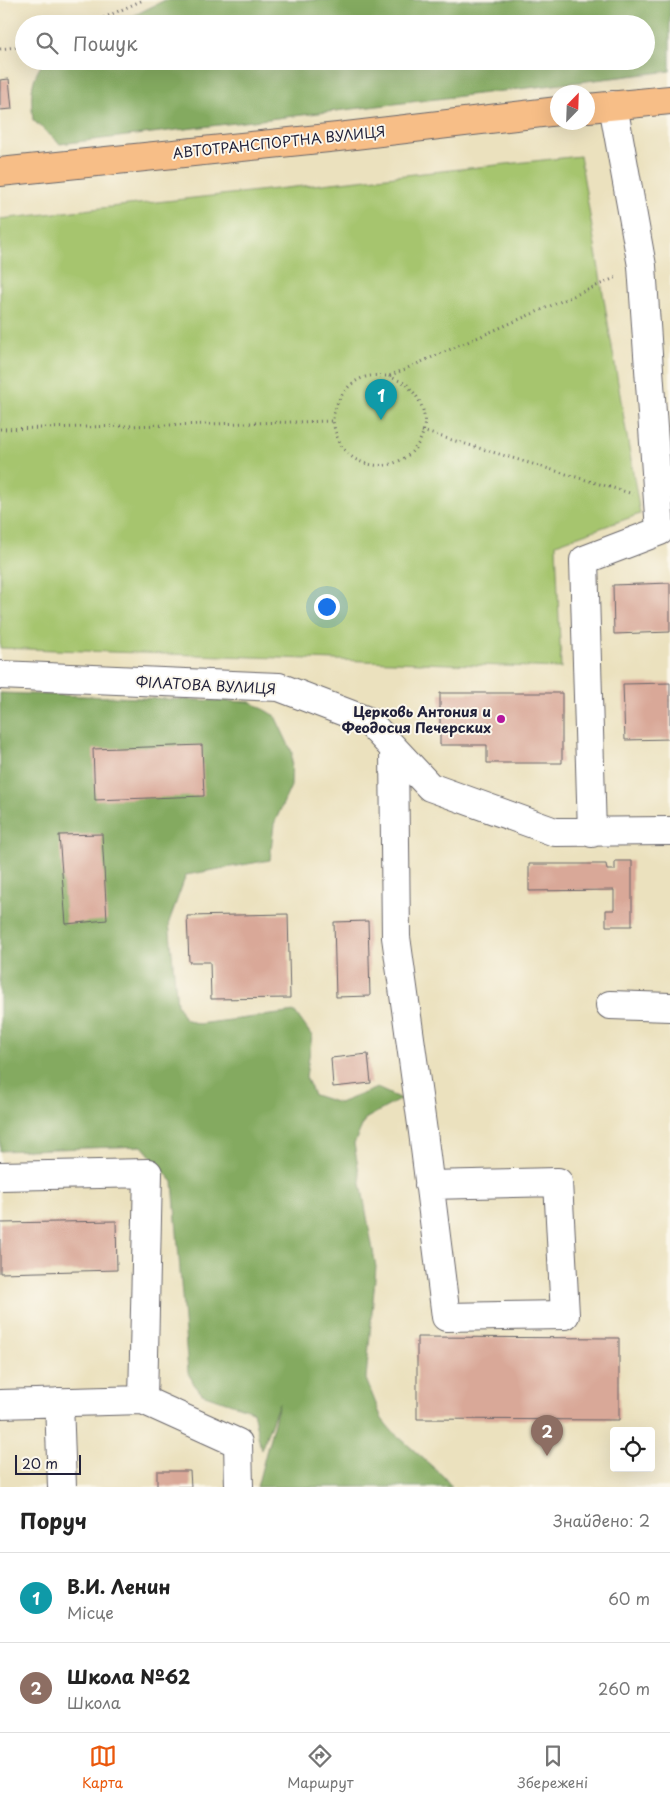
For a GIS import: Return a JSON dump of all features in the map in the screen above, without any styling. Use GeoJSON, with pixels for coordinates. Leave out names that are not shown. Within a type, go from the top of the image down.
{"type":"FeatureCollection","features":[{"type":"Feature","properties":{"kind":"main road"},"geometry":{"type":"LineString","coordinates":[[600,107],[670,100]]}},
{"type":"Feature","properties":{"kind":"main road","name":"АВТОТРАНСПОРТНА ВУЛИЦЯ"},"geometry":{"type":"LineString","coordinates":[[0,172],[550,112]]}},
{"type":"Feature","properties":{"kind":"street"},"geometry":{"type":"LineString","coordinates":[[592,833],[584,560],[660,531],[642,266],[600,107]]}},
{"type":"Feature","properties":{"kind":"street","name":"ФІЛАТОВА ВУЛИЦЯ"},"geometry":{"type":"LineString","coordinates":[[0,675],[279,687],[368,721],[430,787],[556,832],[670,831]]}},
{"type":"Feature","properties":{"kind":"street"},"geometry":{"type":"LineString","coordinates":[[394,748],[396,937],[446,1317],[565,1315],[558,1182],[430,1185]]}},
{"type":"Feature","properties":{"kind":"street"},"geometry":{"type":"LineString","coordinates":[[610,1006],[670,1008]]}},
{"type":"Feature","properties":{"kind":"street"},"geometry":{"type":"LineString","coordinates":[[0,1176],[148,1173],[143,1400]]}},
{"type":"Feature","properties":{"kind":"street"},"geometry":{"type":"LineString","coordinates":[[0,1404],[143,1400],[238,1443],[239,1487]]}},
{"type":"Feature","properties":{"kind":"street"},"geometry":{"type":"LineString","coordinates":[[59,1402],[62,1487]]}},
{"type":"Feature","properties":{"kind":"path"},"geometry":{"type":"LineString","coordinates":[[110,15],[143,0]]}},
{"type":"Feature","properties":{"kind":"path"},"geometry":{"type":"LineString","coordinates":[[0,49],[15,47]]}},
{"type":"Feature","properties":{"kind":"path"},"geometry":{"type":"LineString","coordinates":[[389,376],[407,385],[420,401],[425,421],[420,441],[408,457],[389,465],[369,466],[351,457],[338,441],[333,421],[338,401],[350,385],[369,376],[389,376],[642,266]]}},
{"type":"Feature","properties":{"kind":"path"},"geometry":{"type":"LineString","coordinates":[[0,429],[333,421]]}},
{"type":"Feature","properties":{"kind":"path"},"geometry":{"type":"LineString","coordinates":[[422,431],[658,502]]}},
{"type":"Feature","properties":{"kind":"green space"},"geometry":{"type":"Polygon","coordinates":[[[165,0],[670,0],[670,71],[60,144],[33,120],[32,89],[39,70],[655,70],[655,15],[135,15],[165,0]]]}},
{"type":"Feature","properties":{"kind":"green space"},"geometry":{"type":"Polygon","coordinates":[[[580,156],[640,514],[556,544],[561,668],[0,648],[0,219],[580,156]]]}},
{"type":"Feature","properties":{"kind":"green space"},"geometry":{"type":"Polygon","coordinates":[[[0,693],[251,702],[275,716],[292,752],[291,786],[274,824],[270,860],[186,875],[169,922],[177,1004],[185,1019],[198,1024],[295,1012],[312,1036],[306,1077],[314,1095],[339,1103],[377,1088],[401,1099],[365,1119],[354,1144],[376,1267],[366,1379],[382,1419],[391,1430],[443,1476],[452,1487],[257,1487],[279,1403],[261,1450],[253,1411],[202,1394],[188,1372],[173,1182],[142,1146],[0,1151],[0,693]]]}},
{"type":"Feature","properties":{"kind":"building"},"geometry":{"type":"Polygon","coordinates":[[[9,79],[12,109],[0,110],[0,80],[9,79]]]}},
{"type":"Feature","properties":{"kind":"building"},"geometry":{"type":"Polygon","coordinates":[[[670,583],[670,632],[614,634],[613,585],[670,583]]]}},
{"type":"Feature","properties":{"kind":"building"},"geometry":{"type":"Polygon","coordinates":[[[670,683],[670,739],[625,740],[623,684],[670,683]]]}},
{"type":"Feature","properties":{"kind":"building","name":"Церковь Антония и Феодосия Печерских"},"geometry":{"type":"Polygon","coordinates":[[[440,693],[562,693],[562,763],[487,763],[487,745],[440,745],[440,693]]]}},
{"type":"Feature","properties":{"kind":"building"},"geometry":{"type":"Polygon","coordinates":[[[202,745],[204,796],[95,800],[93,749],[202,745]]]}},
{"type":"Feature","properties":{"kind":"building"},"geometry":{"type":"Polygon","coordinates":[[[102,834],[107,920],[66,924],[59,835],[102,834]]]}},
{"type":"Feature","properties":{"kind":"building"},"geometry":{"type":"Polygon","coordinates":[[[615,861],[632,861],[632,926],[606,926],[606,910],[614,910],[614,890],[529,891],[529,864],[606,864],[607,870],[615,870],[615,861]]]}},
{"type":"Feature","properties":{"kind":"building"},"geometry":{"type":"Polygon","coordinates":[[[288,914],[290,998],[211,999],[210,962],[189,962],[187,916],[288,914]]]}},
{"type":"Feature","properties":{"kind":"building"},"geometry":{"type":"Polygon","coordinates":[[[368,921],[370,996],[336,997],[334,922],[368,921]]]}},
{"type":"Feature","properties":{"kind":"building"},"geometry":{"type":"Polygon","coordinates":[[[368,1054],[371,1083],[333,1087],[331,1058],[368,1054]]]}},
{"type":"Feature","properties":{"kind":"building"},"geometry":{"type":"Polygon","coordinates":[[[116,1221],[117,1270],[0,1273],[0,1223],[116,1221]]]}},
{"type":"Feature","properties":{"kind":"building"},"geometry":{"type":"Polygon","coordinates":[[[417,1337],[619,1338],[619,1420],[417,1419],[417,1337]]]}},
{"type":"Feature","properties":{"kind":"building"},"geometry":{"type":"Polygon","coordinates":[[[157,1471],[190,1471],[191,1487],[157,1487],[157,1471]]]}},
{"type":"Feature","properties":{"kind":"place","name":"В.И. Ленин"},"geometry":{"type":"Point","coordinates":[381,420]}},
{"type":"Feature","properties":{"kind":"place","name":"Церковь Антония и Феодосия Печерских"},"geometry":{"type":"Point","coordinates":[501,719]}},
{"type":"Feature","properties":{"kind":"place","name":"Школа №62"},"geometry":{"type":"Point","coordinates":[547,1456]}}]}
